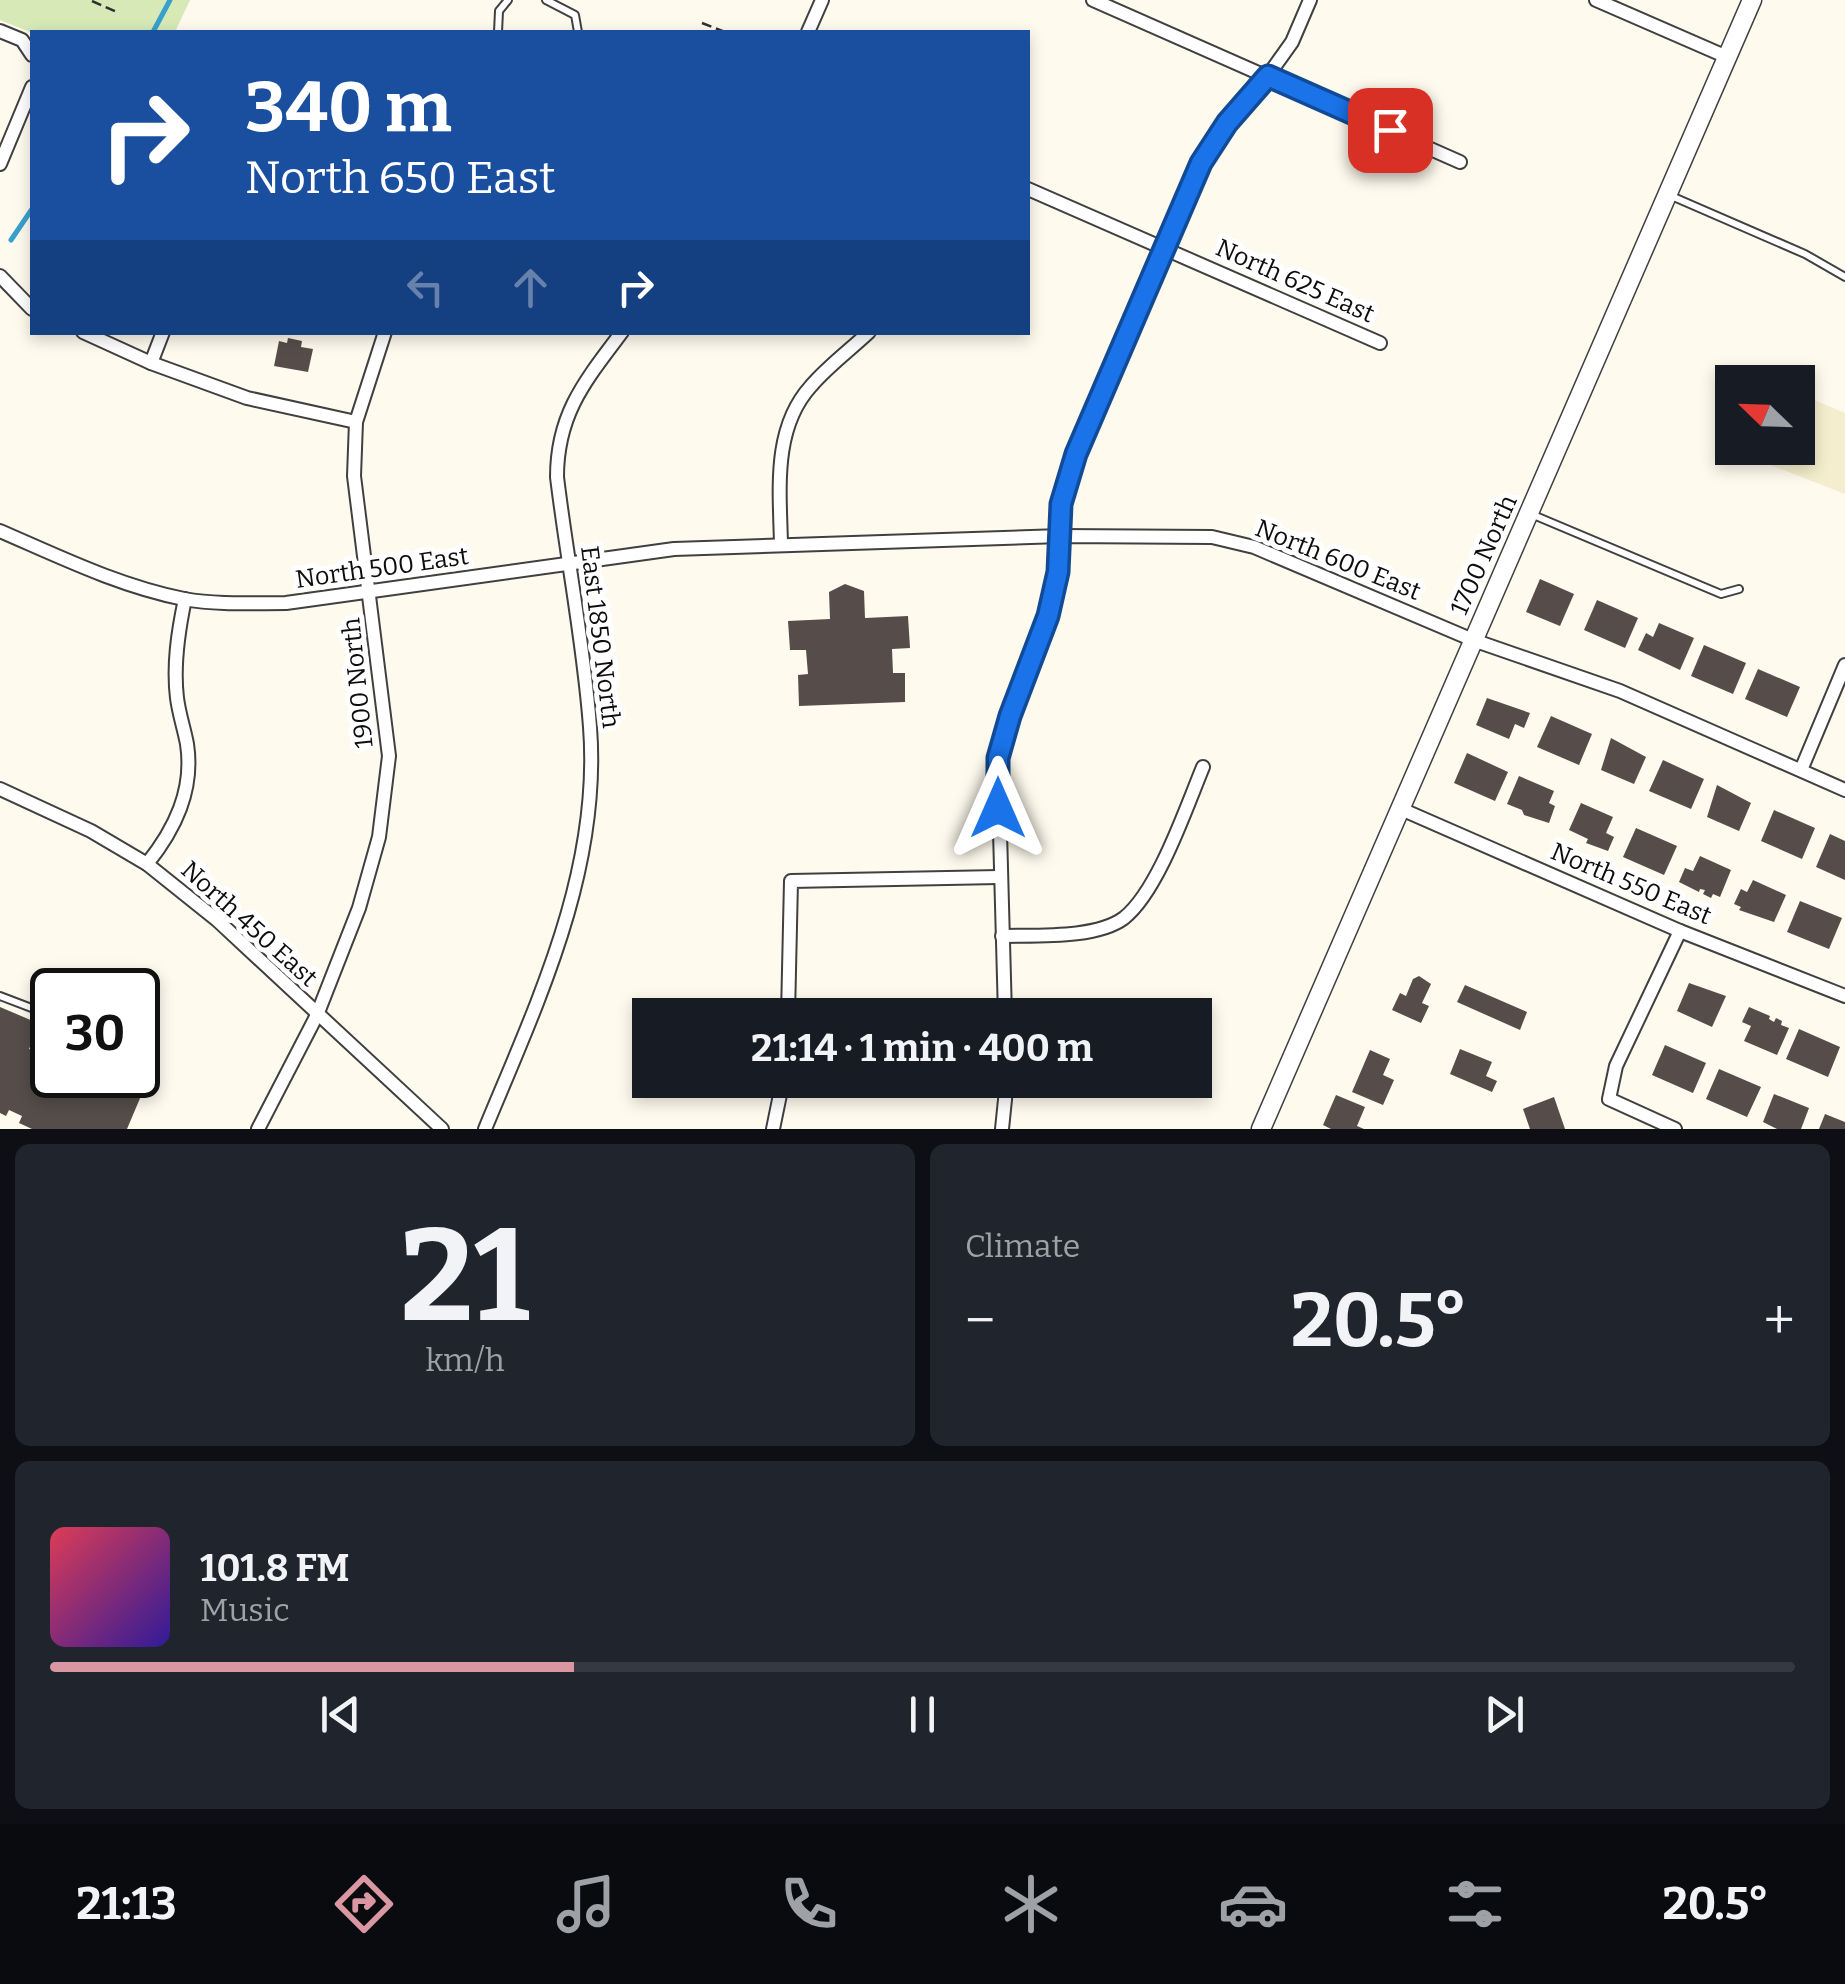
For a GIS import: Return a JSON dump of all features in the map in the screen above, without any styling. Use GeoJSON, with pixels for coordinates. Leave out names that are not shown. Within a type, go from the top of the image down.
{"type":"FeatureCollection","features":[{"type":"Feature","properties":{"kind":"street"},"geometry":{"type":"LineString","coordinates":[[809,30],[822,0]]}},
{"type":"Feature","properties":{"kind":"street"},"geometry":{"type":"LineString","coordinates":[[1093,0],[1460,162]]}},
{"type":"Feature","properties":{"kind":"street"},"geometry":{"type":"LineString","coordinates":[[1004,998],[998,758],[1048,616],[1058,572],[1061,504],[1076,454],[1201,163],[1227,123],[1292,42],[1310,0]]}},
{"type":"Feature","properties":{"kind":"street"},"geometry":{"type":"LineString","coordinates":[[1596,0],[1727,57]]}},
{"type":"Feature","properties":{"kind":"street","name":"1700 North"},"geometry":{"type":"LineString","coordinates":[[1261,1129],[1752,0]]}},
{"type":"Feature","properties":{"kind":"street"},"geometry":{"type":"LineString","coordinates":[[0,31],[22,40],[30,52]]}},
{"type":"Feature","properties":{"kind":"street"},"geometry":{"type":"LineString","coordinates":[[0,164],[30,92]]}},
{"type":"Feature","properties":{"kind":"street","name":"North 625 East"},"geometry":{"type":"LineString","coordinates":[[1030,190],[1380,343]]}},
{"type":"Feature","properties":{"kind":"street"},"geometry":{"type":"LineString","coordinates":[[0,276],[30,307]]}},
{"type":"Feature","properties":{"kind":"street"},"geometry":{"type":"LineString","coordinates":[[89,335],[150,363],[247,398],[356,422]]}},
{"type":"Feature","properties":{"kind":"street"},"geometry":{"type":"LineString","coordinates":[[150,363],[162,335]]}},
{"type":"Feature","properties":{"kind":"street","name":"1900 North"},"geometry":{"type":"LineString","coordinates":[[258,1129],[317,1015],[359,908],[379,836],[390,756],[354,476],[356,422],[383,335]]}},
{"type":"Feature","properties":{"kind":"street","name":"East 1850 North"},"geometry":{"type":"LineString","coordinates":[[485,1129],[556,957],[582,849],[589,797],[590,728],[557,477],[557,448],[564,418],[574,399],[620,335]]}},
{"type":"Feature","properties":{"kind":"street"},"geometry":{"type":"LineString","coordinates":[[780,545],[780,460],[790,418],[809,387],[866,335]]}},
{"type":"Feature","properties":{"kind":"street","name":"North 500 East"},"geometry":{"type":"LineString","coordinates":[[0,530],[104,577],[185,599],[286,603],[674,549],[780,545]]}},
{"type":"Feature","properties":{"kind":"street","name":"North 600 East"},"geometry":{"type":"LineString","coordinates":[[780,545],[1061,536],[1212,537],[1254,547],[1473,640],[1620,691],[1845,790]]}},
{"type":"Feature","properties":{"kind":"street"},"geometry":{"type":"LineString","coordinates":[[148,864],[170,835],[189,772],[177,700],[176,665],[185,599]]}},
{"type":"Feature","properties":{"kind":"street"},"geometry":{"type":"LineString","coordinates":[[1801,770],[1845,665]]}},
{"type":"Feature","properties":{"kind":"street"},"geometry":{"type":"LineString","coordinates":[[1002,936],[1084,932],[1124,918],[1158,874],[1203,767]]}},
{"type":"Feature","properties":{"kind":"street","name":"North 450 East"},"geometry":{"type":"LineString","coordinates":[[0,789],[91,831],[148,864],[217,920],[442,1129]]}},
{"type":"Feature","properties":{"kind":"street","name":"North 550 East"},"geometry":{"type":"LineString","coordinates":[[1401,809],[1680,931],[1845,996]]}},
{"type":"Feature","properties":{"kind":"street"},"geometry":{"type":"LineString","coordinates":[[788,998],[791,881],[999,876]]}},
{"type":"Feature","properties":{"kind":"street"},"geometry":{"type":"LineString","coordinates":[[1675,1129],[1609,1099],[1616,1066],[1680,931]]}},
{"type":"Feature","properties":{"kind":"street"},"geometry":{"type":"LineString","coordinates":[[773,1129],[779,1098]]}},
{"type":"Feature","properties":{"kind":"street"},"geometry":{"type":"LineString","coordinates":[[1002,1129],[1005,1098]]}},
{"type":"Feature","properties":{"kind":"lane"},"geometry":{"type":"LineString","coordinates":[[498,30],[499,11],[508,0]]}},
{"type":"Feature","properties":{"kind":"lane"},"geometry":{"type":"LineString","coordinates":[[546,0],[575,15],[578,30]]}},
{"type":"Feature","properties":{"kind":"lane"},"geometry":{"type":"LineString","coordinates":[[1668,194],[1805,254],[1845,276]]}},
{"type":"Feature","properties":{"kind":"lane"},"geometry":{"type":"LineString","coordinates":[[1530,513],[1722,594],[1739,589]]}},
{"type":"Feature","properties":{"kind":"lane"},"geometry":{"type":"LineString","coordinates":[[0,996],[30,1007]]}},
{"type":"Feature","properties":{"kind":"path"},"geometry":{"type":"LineString","coordinates":[[106,7],[109,0]]}},
{"type":"Feature","properties":{"kind":"path"},"geometry":{"type":"LineString","coordinates":[[92,1],[117,12]]}},
{"type":"Feature","properties":{"kind":"path"},"geometry":{"type":"LineString","coordinates":[[702,22],[720,30]]}},
{"type":"Feature","properties":{"kind":"shaded area"},"geometry":{"type":"Polygon","coordinates":[[[1815,400],[1845,413],[1845,494],[1770,465],[1815,465],[1815,400]]]}},
{"type":"Feature","properties":{"kind":"green space"},"geometry":{"type":"Polygon","coordinates":[[[0,0],[190,0],[176,30],[30,32],[0,20],[0,0]]]}},
{"type":"Feature","properties":{"kind":"building"},"geometry":{"type":"Polygon","coordinates":[[[288,338],[302,341],[301,347],[313,349],[308,372],[274,366],[279,341],[287,343],[288,338]]]}},
{"type":"Feature","properties":{"kind":"building"},"geometry":{"type":"Polygon","coordinates":[[[1540,579],[1574,594],[1560,626],[1526,612],[1540,579]]]}},
{"type":"Feature","properties":{"kind":"building"},"geometry":{"type":"Polygon","coordinates":[[[845,584],[864,591],[865,618],[908,616],[910,648],[892,649],[893,673],[905,673],[905,702],[799,706],[798,675],[808,674],[806,650],[790,650],[788,621],[830,619],[829,592],[845,584]]]}},
{"type":"Feature","properties":{"kind":"building"},"geometry":{"type":"Polygon","coordinates":[[[1597,600],[1638,618],[1625,648],[1584,630],[1597,600]]]}},
{"type":"Feature","properties":{"kind":"building"},"geometry":{"type":"Polygon","coordinates":[[[1659,623],[1694,638],[1680,670],[1638,650],[1646,633],[1653,637],[1659,623]]]}},
{"type":"Feature","properties":{"kind":"building"},"geometry":{"type":"Polygon","coordinates":[[[1704,645],[1746,663],[1733,694],[1691,676],[1704,645]]]}},
{"type":"Feature","properties":{"kind":"building"},"geometry":{"type":"Polygon","coordinates":[[[1758,669],[1800,687],[1787,717],[1745,699],[1758,669]]]}},
{"type":"Feature","properties":{"kind":"building"},"geometry":{"type":"Polygon","coordinates":[[[1487,698],[1530,713],[1524,728],[1515,724],[1509,739],[1476,725],[1487,698]]]}},
{"type":"Feature","properties":{"kind":"building"},"geometry":{"type":"Polygon","coordinates":[[[1551,716],[1592,734],[1579,765],[1537,747],[1551,716]]]}},
{"type":"Feature","properties":{"kind":"building"},"geometry":{"type":"Polygon","coordinates":[[[1611,738],[1646,757],[1634,784],[1601,770],[1611,738]]]}},
{"type":"Feature","properties":{"kind":"building"},"geometry":{"type":"Polygon","coordinates":[[[1467,753],[1508,772],[1495,801],[1454,783],[1467,753]]]}},
{"type":"Feature","properties":{"kind":"building"},"geometry":{"type":"Polygon","coordinates":[[[1663,760],[1704,779],[1691,809],[1649,791],[1663,760]]]}},
{"type":"Feature","properties":{"kind":"building"},"geometry":{"type":"Polygon","coordinates":[[[1519,776],[1554,791],[1549,803],[1555,806],[1549,823],[1524,815],[1522,810],[1507,804],[1519,776]]]}},
{"type":"Feature","properties":{"kind":"building"},"geometry":{"type":"Polygon","coordinates":[[[1717,785],[1751,803],[1739,831],[1707,817],[1717,785]]]}},
{"type":"Feature","properties":{"kind":"building"},"geometry":{"type":"Polygon","coordinates":[[[1581,803],[1613,817],[1606,833],[1614,837],[1608,851],[1586,843],[1588,839],[1569,830],[1581,803]]]}},
{"type":"Feature","properties":{"kind":"building"},"geometry":{"type":"Polygon","coordinates":[[[1774,810],[1815,828],[1802,859],[1761,841],[1774,810]]]}},
{"type":"Feature","properties":{"kind":"building"},"geometry":{"type":"Polygon","coordinates":[[[1636,828],[1677,846],[1664,875],[1623,857],[1636,828]]]}},
{"type":"Feature","properties":{"kind":"building"},"geometry":{"type":"Polygon","coordinates":[[[1830,834],[1845,841],[1845,880],[1816,867],[1830,834]]]}},
{"type":"Feature","properties":{"kind":"building"},"geometry":{"type":"Polygon","coordinates":[[[1700,856],[1731,870],[1720,897],[1713,894],[1711,898],[1703,894],[1705,890],[1699,892],[1679,882],[1685,868],[1693,871],[1700,856]]]}},
{"type":"Feature","properties":{"kind":"building"},"geometry":{"type":"Polygon","coordinates":[[[1753,880],[1786,895],[1774,922],[1739,910],[1741,907],[1734,904],[1741,889],[1747,892],[1753,880]]]}},
{"type":"Feature","properties":{"kind":"building"},"geometry":{"type":"Polygon","coordinates":[[[1800,901],[1842,918],[1829,949],[1787,932],[1800,901]]]}},
{"type":"Feature","properties":{"kind":"building"},"geometry":{"type":"Polygon","coordinates":[[[1419,976],[1431,984],[1422,1003],[1429,1006],[1421,1023],[1392,1010],[1400,993],[1406,996],[1413,979],[1419,976]]]}},
{"type":"Feature","properties":{"kind":"building"},"geometry":{"type":"Polygon","coordinates":[[[1689,983],[1726,996],[1712,1027],[1677,1011],[1689,983]]]}},
{"type":"Feature","properties":{"kind":"building"},"geometry":{"type":"Polygon","coordinates":[[[1465,985],[1527,1012],[1520,1030],[1457,1002],[1465,985]]]}},
{"type":"Feature","properties":{"kind":"building"},"geometry":{"type":"Polygon","coordinates":[[[0,1007],[30,1020],[30,1098],[140,1098],[127,1129],[32,1129],[19,1123],[22,1116],[9,1110],[6,1116],[0,1113],[0,1007]]]}},
{"type":"Feature","properties":{"kind":"building"},"geometry":{"type":"Polygon","coordinates":[[[1749,1007],[1789,1028],[1777,1055],[1744,1041],[1751,1026],[1742,1022],[1749,1007]]]}},
{"type":"Feature","properties":{"kind":"building"},"geometry":{"type":"Polygon","coordinates":[[[1799,1029],[1840,1047],[1828,1077],[1786,1059],[1799,1029]]]}},
{"type":"Feature","properties":{"kind":"building"},"geometry":{"type":"Polygon","coordinates":[[[1665,1045],[1706,1063],[1693,1093],[1652,1075],[1665,1045]]]}},
{"type":"Feature","properties":{"kind":"building"},"geometry":{"type":"Polygon","coordinates":[[[1460,1049],[1492,1062],[1486,1076],[1497,1081],[1492,1092],[1450,1074],[1460,1049]]]}},
{"type":"Feature","properties":{"kind":"building"},"geometry":{"type":"Polygon","coordinates":[[[1370,1050],[1390,1059],[1383,1075],[1394,1080],[1383,1105],[1352,1092],[1370,1050]]]}},
{"type":"Feature","properties":{"kind":"building"},"geometry":{"type":"Polygon","coordinates":[[[1719,1069],[1761,1087],[1747,1117],[1706,1099],[1719,1069]]]}},
{"type":"Feature","properties":{"kind":"building"},"geometry":{"type":"Polygon","coordinates":[[[1774,1094],[1809,1108],[1801,1129],[1777,1129],[1763,1122],[1774,1094]]]}},
{"type":"Feature","properties":{"kind":"building"},"geometry":{"type":"Polygon","coordinates":[[[1336,1095],[1365,1107],[1357,1126],[1364,1129],[1331,1129],[1323,1125],[1336,1095]]]}},
{"type":"Feature","properties":{"kind":"building"},"geometry":{"type":"Polygon","coordinates":[[[1554,1097],[1565,1129],[1530,1129],[1523,1109],[1554,1097]]]}},
{"type":"Feature","properties":{"kind":"building"},"geometry":{"type":"Polygon","coordinates":[[[1825,1114],[1845,1122],[1845,1129],[1819,1129],[1825,1114]]]}},
{"type":"Feature","properties":{"kind":"waterway"},"geometry":{"type":"LineString","coordinates":[[154,30],[170,0]]}},
{"type":"Feature","properties":{"kind":"waterway"},"geometry":{"type":"LineString","coordinates":[[11,240],[30,212]]}},
{"type":"Feature","properties":{"kind":"route"},"geometry":{"type":"LineString","coordinates":[[998,808],[998,758],[1048,616],[1058,572],[1061,504],[1076,454],[1201,163],[1227,123],[1268,76],[1390,130]]}}]}
